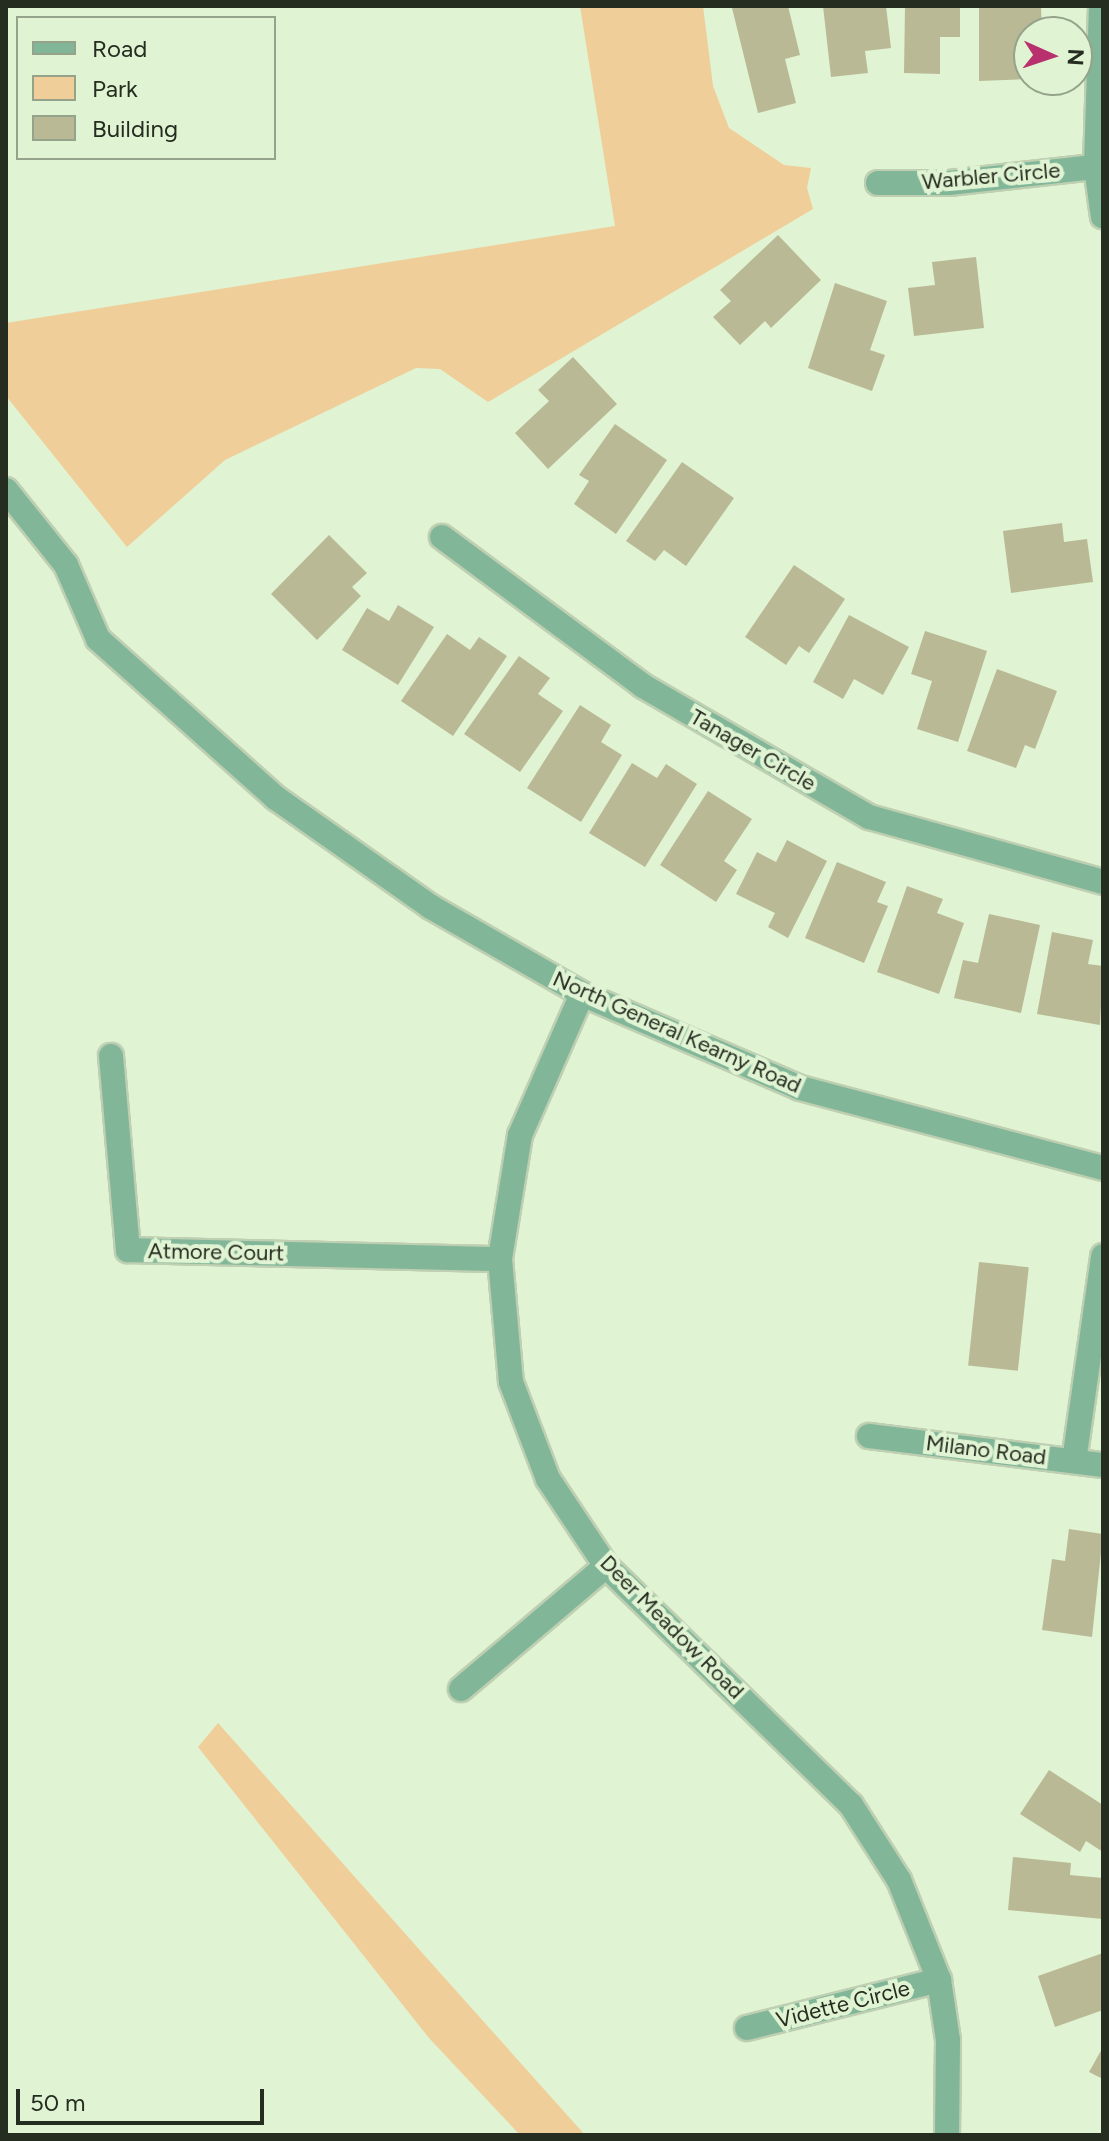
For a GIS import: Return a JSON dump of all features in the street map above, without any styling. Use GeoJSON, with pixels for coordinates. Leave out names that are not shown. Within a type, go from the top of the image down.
{"type":"FeatureCollection","features":[{"type":"Feature","properties":{"kind":"street"},"geometry":{"type":"LineString","coordinates":[[1101,6],[1099,166],[1103,217]]}},
{"type":"Feature","properties":{"kind":"street","name":"Warbler Circle"},"geometry":{"type":"LineString","coordinates":[[878,183],[949,183],[1099,166]]}},
{"type":"Feature","properties":{"kind":"street","name":"North General Kearny Road"},"geometry":{"type":"LineString","coordinates":[[6,490],[66,565],[98,639],[276,798],[431,907],[582,994],[800,1088],[1103,1168]]}},
{"type":"Feature","properties":{"kind":"street","name":"Tanager Circle"},"geometry":{"type":"LineString","coordinates":[[442,537],[643,686],[869,817],[1103,882]]}},
{"type":"Feature","properties":{"kind":"street","name":"Deer Meadow Road"},"geometry":{"type":"LineString","coordinates":[[582,994],[520,1135],[500,1259],[511,1382],[548,1479],[606,1566],[851,1805],[899,1880],[939,1980],[948,2040],[947,2135]]}},
{"type":"Feature","properties":{"kind":"street","name":"Atmore Court"},"geometry":{"type":"LineString","coordinates":[[111,1056],[128,1250],[500,1259]]}},
{"type":"Feature","properties":{"kind":"street"},"geometry":{"type":"LineString","coordinates":[[1074,1461],[1103,1256]]}},
{"type":"Feature","properties":{"kind":"street","name":"Milano Road"},"geometry":{"type":"LineString","coordinates":[[869,1436],[1103,1465]]}},
{"type":"Feature","properties":{"kind":"street"},"geometry":{"type":"LineString","coordinates":[[461,1689],[606,1566]]}},
{"type":"Feature","properties":{"kind":"street","name":"Vidette Circle"},"geometry":{"type":"LineString","coordinates":[[747,2028],[939,1980]]}},
{"type":"Feature","properties":{"kind":"green space"},"geometry":{"type":"Polygon","coordinates":[[[580,6],[703,6],[713,86],[729,128],[784,165],[811,168],[807,188],[813,209],[488,402],[440,369],[416,368],[225,460],[127,547],[6,396],[6,323],[615,226],[580,6]]]}},
{"type":"Feature","properties":{"kind":"green space"},"geometry":{"type":"Polygon","coordinates":[[[218,1723],[585,2135],[520,2135],[429,2038],[198,1747],[218,1723]]]}},
{"type":"Feature","properties":{"kind":"building"},"geometry":{"type":"Polygon","coordinates":[[[788,6],[800,55],[785,59],[796,103],[758,113],[732,8],[788,6]]]}},
{"type":"Feature","properties":{"kind":"building"},"geometry":{"type":"Polygon","coordinates":[[[823,6],[886,6],[891,48],[865,51],[868,73],[831,77],[823,6]]]}},
{"type":"Feature","properties":{"kind":"building"},"geometry":{"type":"Polygon","coordinates":[[[905,6],[960,6],[960,37],[940,37],[940,74],[904,73],[905,6]]]}},
{"type":"Feature","properties":{"kind":"building"},"geometry":{"type":"Polygon","coordinates":[[[979,6],[1041,6],[1041,16],[1013,16],[1013,80],[979,81],[979,6]]]}},
{"type":"Feature","properties":{"kind":"building"},"geometry":{"type":"Polygon","coordinates":[[[778,235],[821,280],[771,328],[765,321],[740,345],[713,317],[731,301],[720,290],[778,235]]]}},
{"type":"Feature","properties":{"kind":"building"},"geometry":{"type":"Polygon","coordinates":[[[976,257],[984,328],[914,336],[908,288],[935,285],[932,262],[976,257]]]}},
{"type":"Feature","properties":{"kind":"building"},"geometry":{"type":"Polygon","coordinates":[[[835,283],[887,301],[870,350],[885,355],[872,391],[808,368],[835,283]]]}},
{"type":"Feature","properties":{"kind":"building"},"geometry":{"type":"Polygon","coordinates":[[[573,357],[617,404],[548,469],[515,433],[549,401],[538,390],[573,357]]]}},
{"type":"Feature","properties":{"kind":"building"},"geometry":{"type":"Polygon","coordinates":[[[615,424],[667,460],[616,534],[574,504],[589,481],[579,475],[615,424]]]}},
{"type":"Feature","properties":{"kind":"building"},"geometry":{"type":"Polygon","coordinates":[[[682,462],[734,498],[686,566],[664,550],[655,561],[626,541],[682,462]]]}},
{"type":"Feature","properties":{"kind":"building"},"geometry":{"type":"Polygon","coordinates":[[[1062,523],[1064,542],[1087,539],[1093,582],[1011,593],[1003,531],[1062,523]]]}},
{"type":"Feature","properties":{"kind":"building"},"geometry":{"type":"Polygon","coordinates":[[[329,535],[367,573],[352,587],[361,596],[317,640],[271,594],[329,535]]]}},
{"type":"Feature","properties":{"kind":"building"},"geometry":{"type":"Polygon","coordinates":[[[794,565],[845,599],[809,653],[799,646],[786,665],[745,637],[794,565]]]}},
{"type":"Feature","properties":{"kind":"building"},"geometry":{"type":"Polygon","coordinates":[[[398,605],[434,627],[398,685],[342,650],[367,608],[389,621],[398,605]]]}},
{"type":"Feature","properties":{"kind":"building"},"geometry":{"type":"Polygon","coordinates":[[[849,615],[909,647],[883,695],[854,679],[843,699],[813,682],[849,615]]]}},
{"type":"Feature","properties":{"kind":"building"},"geometry":{"type":"Polygon","coordinates":[[[925,631],[987,651],[958,742],[917,729],[932,681],[911,674],[925,631]]]}},
{"type":"Feature","properties":{"kind":"building"},"geometry":{"type":"Polygon","coordinates":[[[447,634],[470,650],[479,637],[507,656],[453,736],[401,701],[447,634]]]}},
{"type":"Feature","properties":{"kind":"building"},"geometry":{"type":"Polygon","coordinates":[[[519,656],[550,678],[538,694],[563,711],[520,772],[464,734],[519,656]]]}},
{"type":"Feature","properties":{"kind":"building"},"geometry":{"type":"Polygon","coordinates":[[[997,669],[1057,691],[1035,749],[1025,745],[1016,768],[967,751],[997,669]]]}},
{"type":"Feature","properties":{"kind":"building"},"geometry":{"type":"Polygon","coordinates":[[[580,705],[611,725],[601,742],[622,755],[581,822],[527,788],[580,705]]]}},
{"type":"Feature","properties":{"kind":"building"},"geometry":{"type":"Polygon","coordinates":[[[632,763],[657,778],[666,764],[697,784],[645,867],[589,833],[632,763]]]}},
{"type":"Feature","properties":{"kind":"building"},"geometry":{"type":"Polygon","coordinates":[[[708,791],[752,819],[724,861],[737,870],[716,902],[660,865],[708,791]]]}},
{"type":"Feature","properties":{"kind":"building"},"geometry":{"type":"Polygon","coordinates":[[[787,840],[827,861],[788,938],[768,927],[775,913],[736,894],[757,852],[776,862],[787,840]]]}},
{"type":"Feature","properties":{"kind":"building"},"geometry":{"type":"Polygon","coordinates":[[[837,862],[886,882],[877,902],[888,906],[864,963],[805,938],[837,862]]]}},
{"type":"Feature","properties":{"kind":"building"},"geometry":{"type":"Polygon","coordinates":[[[907,886],[943,899],[937,913],[964,923],[939,994],[877,972],[907,886]]]}},
{"type":"Feature","properties":{"kind":"building"},"geometry":{"type":"Polygon","coordinates":[[[989,914],[1040,925],[1021,1013],[954,998],[963,960],[978,963],[989,914]]]}},
{"type":"Feature","properties":{"kind":"building"},"geometry":{"type":"Polygon","coordinates":[[[1052,932],[1093,940],[1088,964],[1103,966],[1100,1025],[1037,1014],[1052,932]]]}},
{"type":"Feature","properties":{"kind":"building"},"geometry":{"type":"Polygon","coordinates":[[[979,1262],[1029,1267],[1018,1371],[968,1365],[979,1262]]]}},
{"type":"Feature","properties":{"kind":"building"},"geometry":{"type":"Polygon","coordinates":[[[1069,1529],[1103,1534],[1092,1637],[1042,1630],[1052,1559],[1065,1561],[1069,1529]]]}},
{"type":"Feature","properties":{"kind":"building"},"geometry":{"type":"Polygon","coordinates":[[[1049,1770],[1103,1805],[1103,1852],[1086,1841],[1080,1852],[1020,1814],[1049,1770]]]}},
{"type":"Feature","properties":{"kind":"building"},"geometry":{"type":"Polygon","coordinates":[[[1013,1857],[1071,1863],[1070,1875],[1103,1878],[1103,1919],[1008,1910],[1013,1857]]]}},
{"type":"Feature","properties":{"kind":"building"},"geometry":{"type":"Polygon","coordinates":[[[1103,1953],[1103,2010],[1055,2027],[1038,1976],[1103,1953]]]}},
{"type":"Feature","properties":{"kind":"building"},"geometry":{"type":"Polygon","coordinates":[[[1103,2047],[1103,2079],[1089,2072],[1103,2047]]]}}]}
